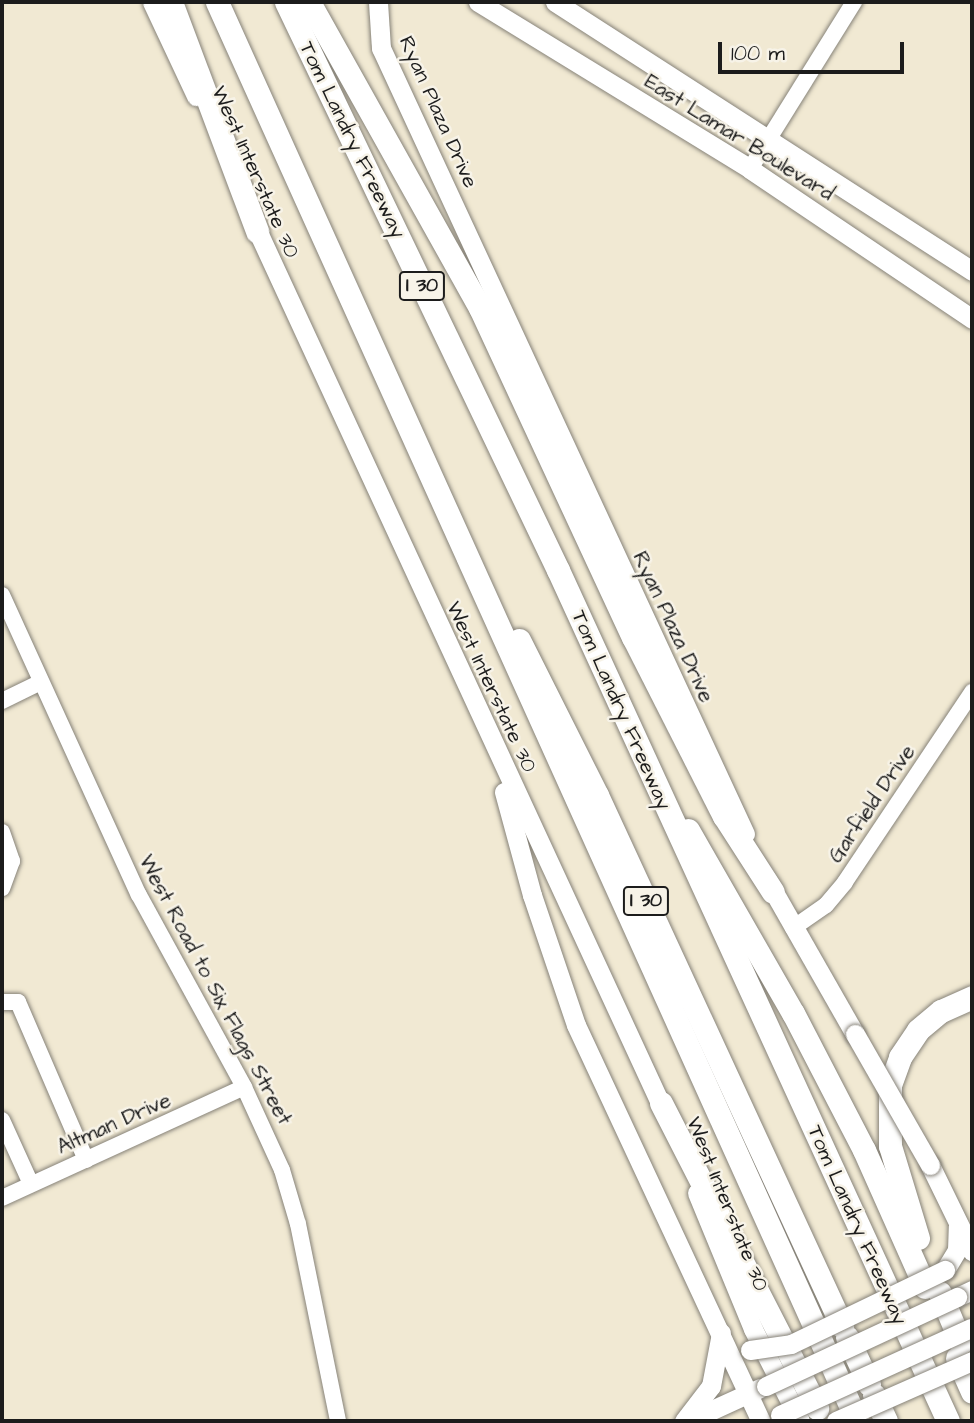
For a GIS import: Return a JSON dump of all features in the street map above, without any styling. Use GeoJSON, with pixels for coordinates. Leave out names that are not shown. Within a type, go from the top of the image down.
{"type":"FeatureCollection","features":[{"type":"Feature","properties":{"kind":"highway"},"geometry":{"type":"LineString","coordinates":[[171,2],[257,231]]}},
{"type":"Feature","properties":{"kind":"highway","name":"I 30"},"geometry":{"type":"LineString","coordinates":[[217,2],[857,1421]]}},
{"type":"Feature","properties":{"kind":"highway","name":"Tom Landry Freeway"},"geometry":{"type":"LineString","coordinates":[[286,2],[632,733],[948,1421]]}},
{"type":"Feature","properties":{"kind":"highway"},"geometry":{"type":"LineString","coordinates":[[309,2],[480,308],[639,649],[724,816],[773,892]]}},
{"type":"Feature","properties":{"kind":"highway","name":"I 30"},"geometry":{"type":"LineString","coordinates":[[433,485],[474,544],[597,795],[886,1421]]}},
{"type":"Feature","properties":{"kind":"highway"},"geometry":{"type":"LineString","coordinates":[[632,733],[793,1013],[864,1150],[944,1288]]}},
{"type":"Feature","properties":{"kind":"highway"},"geometry":{"type":"LineString","coordinates":[[972,997],[941,1011],[918,1030],[900,1057],[890,1085],[887,1128],[893,1158],[966,1348],[972,1392]]}},
{"type":"Feature","properties":{"kind":"highway"},"geometry":{"type":"LineString","coordinates":[[661,1103],[820,1418]]}},
{"type":"Feature","properties":{"kind":"main road","name":"West Interstate 30"},"geometry":{"type":"LineString","coordinates":[[152,2],[491,741],[661,1103],[753,1329],[786,1392],[820,1418]]}},
{"type":"Feature","properties":{"kind":"main road","name":"Ryan Plaza Drive"},"geometry":{"type":"LineString","coordinates":[[378,2],[381,48],[773,892],[961,1219],[972,1251]]}},
{"type":"Feature","properties":{"kind":"main road","name":"East Lamar Boulevard"},"geometry":{"type":"LineString","coordinates":[[478,2],[750,169],[922,280],[972,319]]}},
{"type":"Feature","properties":{"kind":"main road","name":"East Lamar Boulevard"},"geometry":{"type":"LineString","coordinates":[[555,2],[972,271]]}},
{"type":"Feature","properties":{"kind":"main road"},"geometry":{"type":"LineString","coordinates":[[491,741],[532,895],[576,1025],[721,1332],[757,1389],[769,1419],[966,1348]]}},
{"type":"Feature","properties":{"kind":"main road"},"geometry":{"type":"LineString","coordinates":[[686,1421],[757,1389],[944,1288],[957,1250],[961,1219]]}},
{"type":"Feature","properties":{"kind":"main road"},"geometry":{"type":"LineString","coordinates":[[721,1332],[735,1346],[750,1350],[791,1344],[944,1288]]}},
{"type":"Feature","properties":{"kind":"main road"},"geometry":{"type":"LineString","coordinates":[[686,1421],[711,1386],[721,1332]]}},
{"type":"Feature","properties":{"kind":"main road"},"geometry":{"type":"LineString","coordinates":[[820,1418],[966,1348]]}},
{"type":"Feature","properties":{"kind":"street"},"geometry":{"type":"LineString","coordinates":[[750,169],[854,2]]}},
{"type":"Feature","properties":{"kind":"street","name":"West Road to Six Flags Street"},"geometry":{"type":"LineString","coordinates":[[2,595],[139,895],[244,1087],[282,1170],[298,1224],[338,1421]]}},
{"type":"Feature","properties":{"kind":"street"},"geometry":{"type":"LineString","coordinates":[[2,701],[41,682]]}},
{"type":"Feature","properties":{"kind":"street","name":"Garfield Drive"},"geometry":{"type":"LineString","coordinates":[[793,928],[835,896],[972,692]]}},
{"type":"Feature","properties":{"kind":"street"},"geometry":{"type":"LineString","coordinates":[[2,832],[10,849],[6,881]]}},
{"type":"Feature","properties":{"kind":"street"},"geometry":{"type":"LineString","coordinates":[[2,1002],[18,1002],[86,1160]]}},
{"type":"Feature","properties":{"kind":"street","name":"Altman Drive"},"geometry":{"type":"LineString","coordinates":[[2,1198],[244,1087]]}},
{"type":"Feature","properties":{"kind":"street"},"geometry":{"type":"LineString","coordinates":[[2,1120],[31,1184]]}}]}
